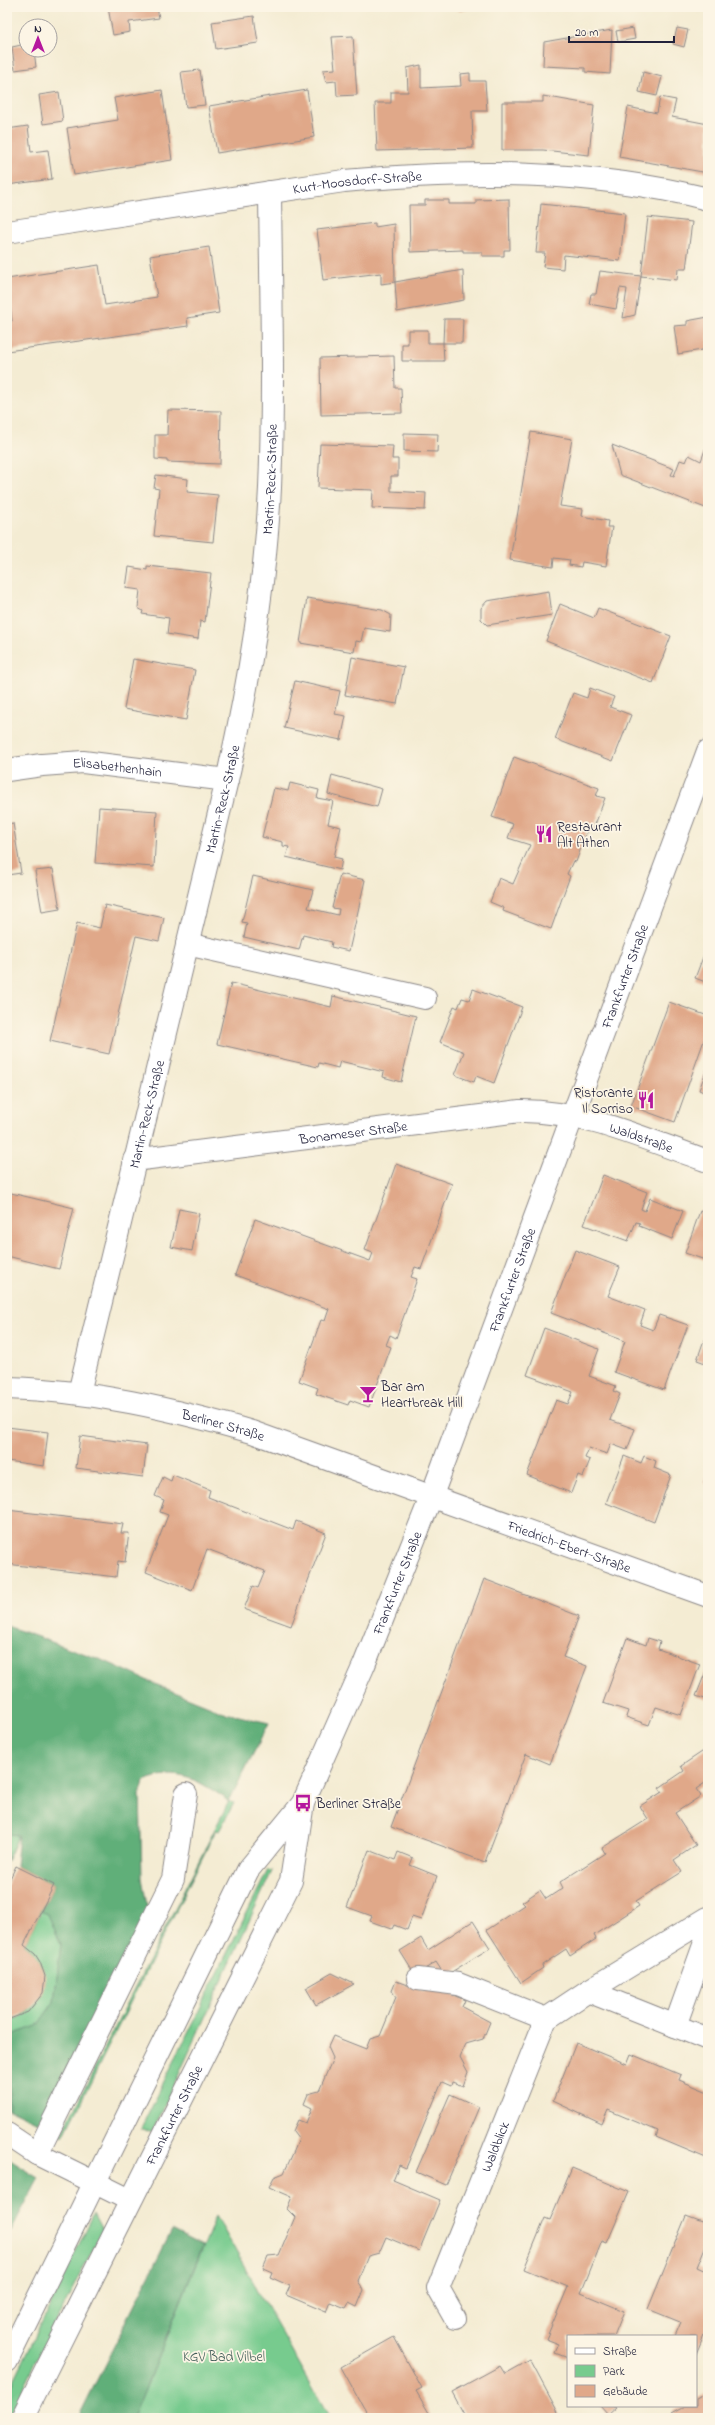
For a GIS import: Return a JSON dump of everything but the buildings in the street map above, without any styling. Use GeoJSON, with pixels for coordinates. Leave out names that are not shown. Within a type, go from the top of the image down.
{"type":"FeatureCollection","features":[{"type":"Feature","properties":{"kind":"street","name":"Kurt-Moosdorf-Straße"},"geometry":{"type":"LineString","coordinates":[[7,232],[270,192],[394,176],[497,173],[575,176],[708,199]]}},
{"type":"Feature","properties":{"kind":"street","name":"Martin-Reck-Straße"},"geometry":{"type":"LineString","coordinates":[[79,1393],[134,1160],[227,780],[240,723],[256,634],[266,537],[271,438],[270,192]]}},
{"type":"Feature","properties":{"kind":"street","name":"Frankfurter Straße"},"geometry":{"type":"LineString","coordinates":[[22,2418],[291,1881],[303,1804],[364,1665],[432,1495],[708,751]]}},
{"type":"Feature","properties":{"kind":"street","name":"Elisabethenhain"},"geometry":{"type":"LineString","coordinates":[[7,770],[42,765],[83,762],[227,780]]}},
{"type":"Feature","properties":{"kind":"street"},"geometry":{"type":"LineString","coordinates":[[187,944],[425,998]]}},
{"type":"Feature","properties":{"kind":"street","name":"Bonameser Straße"},"geometry":{"type":"LineString","coordinates":[[134,1160],[520,1111],[541,1111],[574,1115]]}},
{"type":"Feature","properties":{"kind":"street","name":"Waldstraße"},"geometry":{"type":"LineString","coordinates":[[574,1115],[708,1161]]}},
{"type":"Feature","properties":{"kind":"street","name":"Berliner Straße"},"geometry":{"type":"LineString","coordinates":[[7,1388],[79,1393],[190,1416],[252,1432],[432,1495]]}},
{"type":"Feature","properties":{"kind":"street","name":"Friedrich-Ebert-Straße"},"geometry":{"type":"LineString","coordinates":[[432,1495],[708,1596]]}},
{"type":"Feature","properties":{"kind":"street"},"geometry":{"type":"LineString","coordinates":[[38,2154],[173,1879],[186,1794]]}},
{"type":"Feature","properties":{"kind":"street","name":"Frankfurter Straße"},"geometry":{"type":"LineString","coordinates":[[7,2361],[94,2181],[248,1870],[303,1804]]}},
{"type":"Feature","properties":{"kind":"street"},"geometry":{"type":"LineString","coordinates":[[418,1979],[458,1984],[546,2019],[588,1991],[708,1918]]}},
{"type":"Feature","properties":{"kind":"street"},"geometry":{"type":"LineString","coordinates":[[675,2026],[708,1934]]}},
{"type":"Feature","properties":{"kind":"street"},"geometry":{"type":"LineString","coordinates":[[588,1991],[708,2039]]}},
{"type":"Feature","properties":{"kind":"street","name":"Waldblick"},"geometry":{"type":"LineString","coordinates":[[455,2318],[438,2288],[546,2019]]}},
{"type":"Feature","properties":{"kind":"street"},"geometry":{"type":"LineString","coordinates":[[7,2134],[38,2154],[130,2200]]}},
{"type":"Feature","properties":{"kind":"green space"},"geometry":{"type":"Polygon","coordinates":[[[7,1626],[105,1661],[155,1684],[226,1713],[269,1723],[229,1801],[199,1782],[189,1778],[168,1775],[144,1781],[140,1791],[142,1878],[148,1911],[58,2092],[38,2123],[10,2110],[9,2036],[37,2026],[54,2002],[61,1944],[48,1914],[41,1911],[54,1885],[16,1866],[19,1835],[7,1834],[7,1626]]]}},
{"type":"Feature","properties":{"kind":"green space"},"geometry":{"type":"Polygon","coordinates":[[[229,1801],[234,1803],[219,1831],[216,1830],[64,2136],[61,2135],[229,1801]]]}},
{"type":"Feature","properties":{"kind":"green space"},"geometry":{"type":"Polygon","coordinates":[[[7,1834],[19,1835],[7,1861],[7,1834]]]}},
{"type":"Feature","properties":{"kind":"green space"},"geometry":{"type":"Polygon","coordinates":[[[268,1870],[272,1871],[152,2133],[141,2128],[268,1870]]]}},
{"type":"Feature","properties":{"kind":"green space"},"geometry":{"type":"Polygon","coordinates":[[[41,1911],[48,1914],[61,1944],[54,2002],[37,2026],[9,2036],[10,2110],[7,2109],[7,2020],[21,2016],[31,2010],[39,2000],[43,1989],[44,1977],[41,1965],[34,1954],[24,1945],[41,1911]]]}},
{"type":"Feature","properties":{"kind":"green space"},"geometry":{"type":"Polygon","coordinates":[[[7,2158],[39,2178],[7,2238],[7,2158]]]}},
{"type":"Feature","properties":{"kind":"green space"},"geometry":{"type":"Polygon","coordinates":[[[94,2213],[103,2230],[56,2321],[9,2418],[7,2418],[7,2395],[94,2213]]]}},
{"type":"Feature","properties":{"kind":"green space","name":"KGV Bad Vilbel"},"geometry":{"type":"Polygon","coordinates":[[[216,2216],[330,2418],[133,2418],[216,2216]]]}},
{"type":"Feature","properties":{"kind":"green space"},"geometry":{"type":"Polygon","coordinates":[[[172,2230],[203,2246],[133,2418],[78,2418],[172,2230]]]}},
{"type":"Feature","properties":{"kind":"place","name":"Restaurant Alt Athen"},"geometry":{"type":"Point","coordinates":[544,834]}},
{"type":"Feature","properties":{"kind":"place","name":"Ristorante Il Sorriso"},"geometry":{"type":"Point","coordinates":[646,1100]}},
{"type":"Feature","properties":{"kind":"place","name":"Bar am Heartbreak Hill"},"geometry":{"type":"Point","coordinates":[368,1394]}},
{"type":"Feature","properties":{"kind":"place","name":"Berliner Straße"},"geometry":{"type":"Point","coordinates":[303,1803]}}]}
